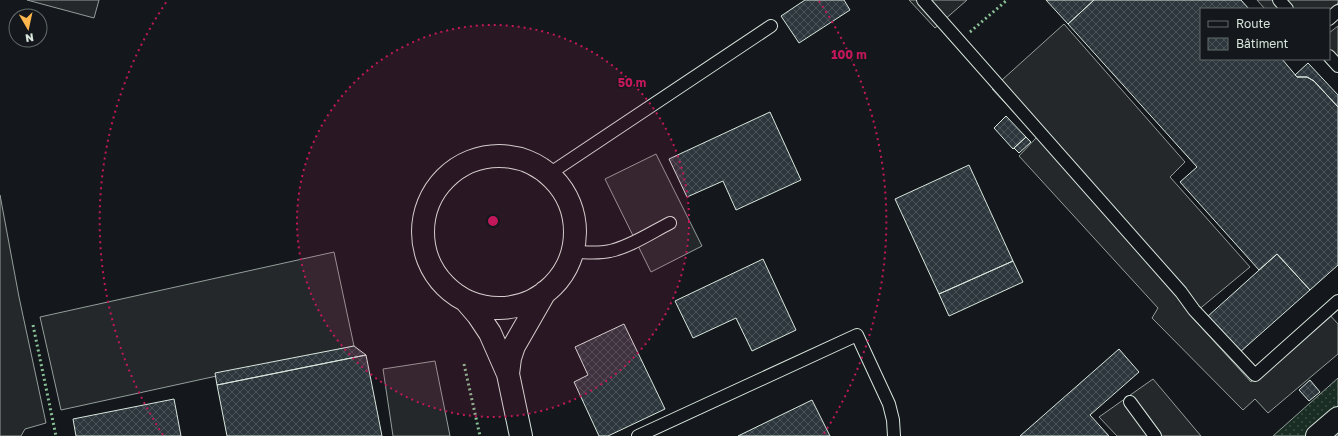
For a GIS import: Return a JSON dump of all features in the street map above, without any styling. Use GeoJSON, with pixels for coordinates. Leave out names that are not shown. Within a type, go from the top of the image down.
{"type":"FeatureCollection","features":[{"type":"Feature","properties":{"kind":"street"},"geometry":{"type":"LineString","coordinates":[[466,301],[477,305],[501,308],[525,304],[536,299],[555,284],[568,264],[575,239],[575,224],[572,210],[567,196],[559,184],[538,166],[510,156],[496,155],[482,157],[462,165],[445,177],[436,188],[428,201],[422,229],[426,257],[431,268],[446,287],[466,301],[490,333],[508,374],[521,436]]}},
{"type":"Feature","properties":{"kind":"street"},"geometry":{"type":"LineString","coordinates":[[508,374],[510,358],[514,346],[546,292]]}},
{"type":"Feature","properties":{"kind":"street"},"geometry":{"type":"LineString","coordinates":[[1317,436],[1338,418]]}},
{"type":"Feature","properties":{"kind":"lane"},"geometry":{"type":"LineString","coordinates":[[1280,0],[1286,8]]}},
{"type":"Feature","properties":{"kind":"lane"},"geometry":{"type":"LineString","coordinates":[[926,1],[1176,286],[1194,310],[1254,375],[1336,306]]}},
{"type":"Feature","properties":{"kind":"lane"},"geometry":{"type":"LineString","coordinates":[[1330,18],[1338,11]]}},
{"type":"Feature","properties":{"kind":"lane"},"geometry":{"type":"LineString","coordinates":[[549,174],[771,26]]}},
{"type":"Feature","properties":{"kind":"lane"},"geometry":{"type":"LineString","coordinates":[[1330,57],[1338,66]]}},
{"type":"Feature","properties":{"kind":"lane"},"geometry":{"type":"LineString","coordinates":[[572,252],[598,253],[610,251],[625,246],[670,223]]}},
{"type":"Feature","properties":{"kind":"lane"},"geometry":{"type":"LineString","coordinates":[[638,436],[857,334],[889,404],[893,420],[894,436]]}},
{"type":"Feature","properties":{"kind":"lane"},"geometry":{"type":"LineString","coordinates":[[1130,402],[1155,436]]}},
{"type":"Feature","properties":{"kind":"green space"},"geometry":{"type":"Polygon","coordinates":[[[1338,378],[1338,436],[1273,436],[1338,378]]]}},
{"type":"Feature","properties":{"kind":"shaded area"},"geometry":{"type":"Polygon","coordinates":[[[27,0],[99,0],[94,18],[27,0]]]}},
{"type":"Feature","properties":{"kind":"shaded area"},"geometry":{"type":"Polygon","coordinates":[[[909,0],[967,0],[935,28],[909,0]]]}},
{"type":"Feature","properties":{"kind":"shaded area"},"geometry":{"type":"Polygon","coordinates":[[[1257,0],[1338,0],[1338,3],[1330,10],[1330,8],[1264,8],[1257,0]]]}},
{"type":"Feature","properties":{"kind":"shaded area"},"geometry":{"type":"Polygon","coordinates":[[[1064,24],[1185,162],[1170,177],[1250,267],[1191,316],[1251,382],[1329,314],[1338,324],[1338,354],[1268,413],[1255,399],[1243,410],[1152,318],[1158,308],[1019,156],[1037,137],[992,89],[1064,24]]]}},
{"type":"Feature","properties":{"kind":"shaded area"},"geometry":{"type":"Polygon","coordinates":[[[1338,26],[1338,66],[1330,57],[1330,32],[1338,26]]]}},
{"type":"Feature","properties":{"kind":"shaded area"},"geometry":{"type":"Polygon","coordinates":[[[656,154],[702,246],[651,272],[605,179],[656,154]]]}},
{"type":"Feature","properties":{"kind":"shaded area"},"geometry":{"type":"Polygon","coordinates":[[[0,195],[19,297],[46,423],[25,429],[21,436],[0,436],[0,195]]]}},
{"type":"Feature","properties":{"kind":"shaded area"},"geometry":{"type":"Polygon","coordinates":[[[334,252],[354,346],[61,410],[40,317],[334,252]]]}},
{"type":"Feature","properties":{"kind":"shaded area"},"geometry":{"type":"Polygon","coordinates":[[[435,361],[450,436],[393,436],[383,369],[435,361]]]}},
{"type":"Feature","properties":{"kind":"shaded area"},"geometry":{"type":"Polygon","coordinates":[[[1153,379],[1201,436],[1117,436],[1099,417],[1153,379]]]}},
{"type":"Feature","properties":{"kind":"building"},"geometry":{"type":"Polygon","coordinates":[[[805,0],[844,0],[850,10],[799,43],[781,16],[805,0]]]}},
{"type":"Feature","properties":{"kind":"building"},"geometry":{"type":"Polygon","coordinates":[[[1046,0],[1094,0],[1068,24],[1046,0]]]}},
{"type":"Feature","properties":{"kind":"building"},"geometry":{"type":"Polygon","coordinates":[[[1094,0],[1241,0],[1248,8],[1200,8],[1200,60],[1283,60],[1297,77],[1307,77],[1314,81],[1338,107],[1338,265],[1310,290],[1277,254],[1259,270],[1180,182],[1197,167],[1068,24],[1094,0]]]}},
{"type":"Feature","properties":{"kind":"building"},"geometry":{"type":"Polygon","coordinates":[[[1308,63],[1338,95],[1338,107],[1314,81],[1307,77],[1297,77],[1295,75],[1308,63]]]}},
{"type":"Feature","properties":{"kind":"building"},"geometry":{"type":"Polygon","coordinates":[[[770,112],[801,180],[736,210],[723,181],[687,197],[669,159],[770,112]]]}},
{"type":"Feature","properties":{"kind":"building"},"geometry":{"type":"Polygon","coordinates":[[[1006,116],[1026,137],[1013,149],[994,128],[1006,116]]]}},
{"type":"Feature","properties":{"kind":"building"},"geometry":{"type":"Polygon","coordinates":[[[1026,137],[1031,142],[1019,153],[1014,148],[1026,137]]]}},
{"type":"Feature","properties":{"kind":"building"},"geometry":{"type":"Polygon","coordinates":[[[969,165],[1013,261],[939,294],[895,199],[969,165]]]}},
{"type":"Feature","properties":{"kind":"building"},"geometry":{"type":"Polygon","coordinates":[[[1277,254],[1310,290],[1239,353],[1207,317],[1277,254]]]}},
{"type":"Feature","properties":{"kind":"building"},"geometry":{"type":"Polygon","coordinates":[[[763,259],[796,330],[752,351],[736,318],[693,338],[675,301],[763,259]]]}},
{"type":"Feature","properties":{"kind":"building"},"geometry":{"type":"Polygon","coordinates":[[[1013,261],[1023,282],[949,316],[939,294],[1013,261]]]}},
{"type":"Feature","properties":{"kind":"building"},"geometry":{"type":"Polygon","coordinates":[[[624,324],[665,409],[608,436],[599,436],[574,382],[588,375],[575,347],[624,324]]]}},
{"type":"Feature","properties":{"kind":"building"},"geometry":{"type":"Polygon","coordinates":[[[354,346],[366,355],[217,385],[215,373],[354,346]]]}},
{"type":"Feature","properties":{"kind":"building"},"geometry":{"type":"Polygon","coordinates":[[[1119,349],[1139,372],[1090,415],[1109,436],[1020,436],[1119,349]]]}},
{"type":"Feature","properties":{"kind":"building"},"geometry":{"type":"Polygon","coordinates":[[[366,355],[382,436],[227,436],[217,385],[366,355]]]}},
{"type":"Feature","properties":{"kind":"building"},"geometry":{"type":"Polygon","coordinates":[[[1310,380],[1320,392],[1309,401],[1299,390],[1310,380]]]}},
{"type":"Feature","properties":{"kind":"building"},"geometry":{"type":"Polygon","coordinates":[[[174,399],[181,436],[76,436],[73,419],[174,399]]]}},
{"type":"Feature","properties":{"kind":"building"},"geometry":{"type":"Polygon","coordinates":[[[812,400],[830,436],[738,436],[812,400]]]}},
{"type":"Feature","properties":{"kind":"hedge"},"geometry":{"type":"LineString","coordinates":[[970,32],[1007,0]]}},
{"type":"Feature","properties":{"kind":"hedge"},"geometry":{"type":"LineString","coordinates":[[33,325],[56,436]]}},
{"type":"Feature","properties":{"kind":"hedge"},"geometry":{"type":"LineString","coordinates":[[464,364],[480,436]]}}]}
